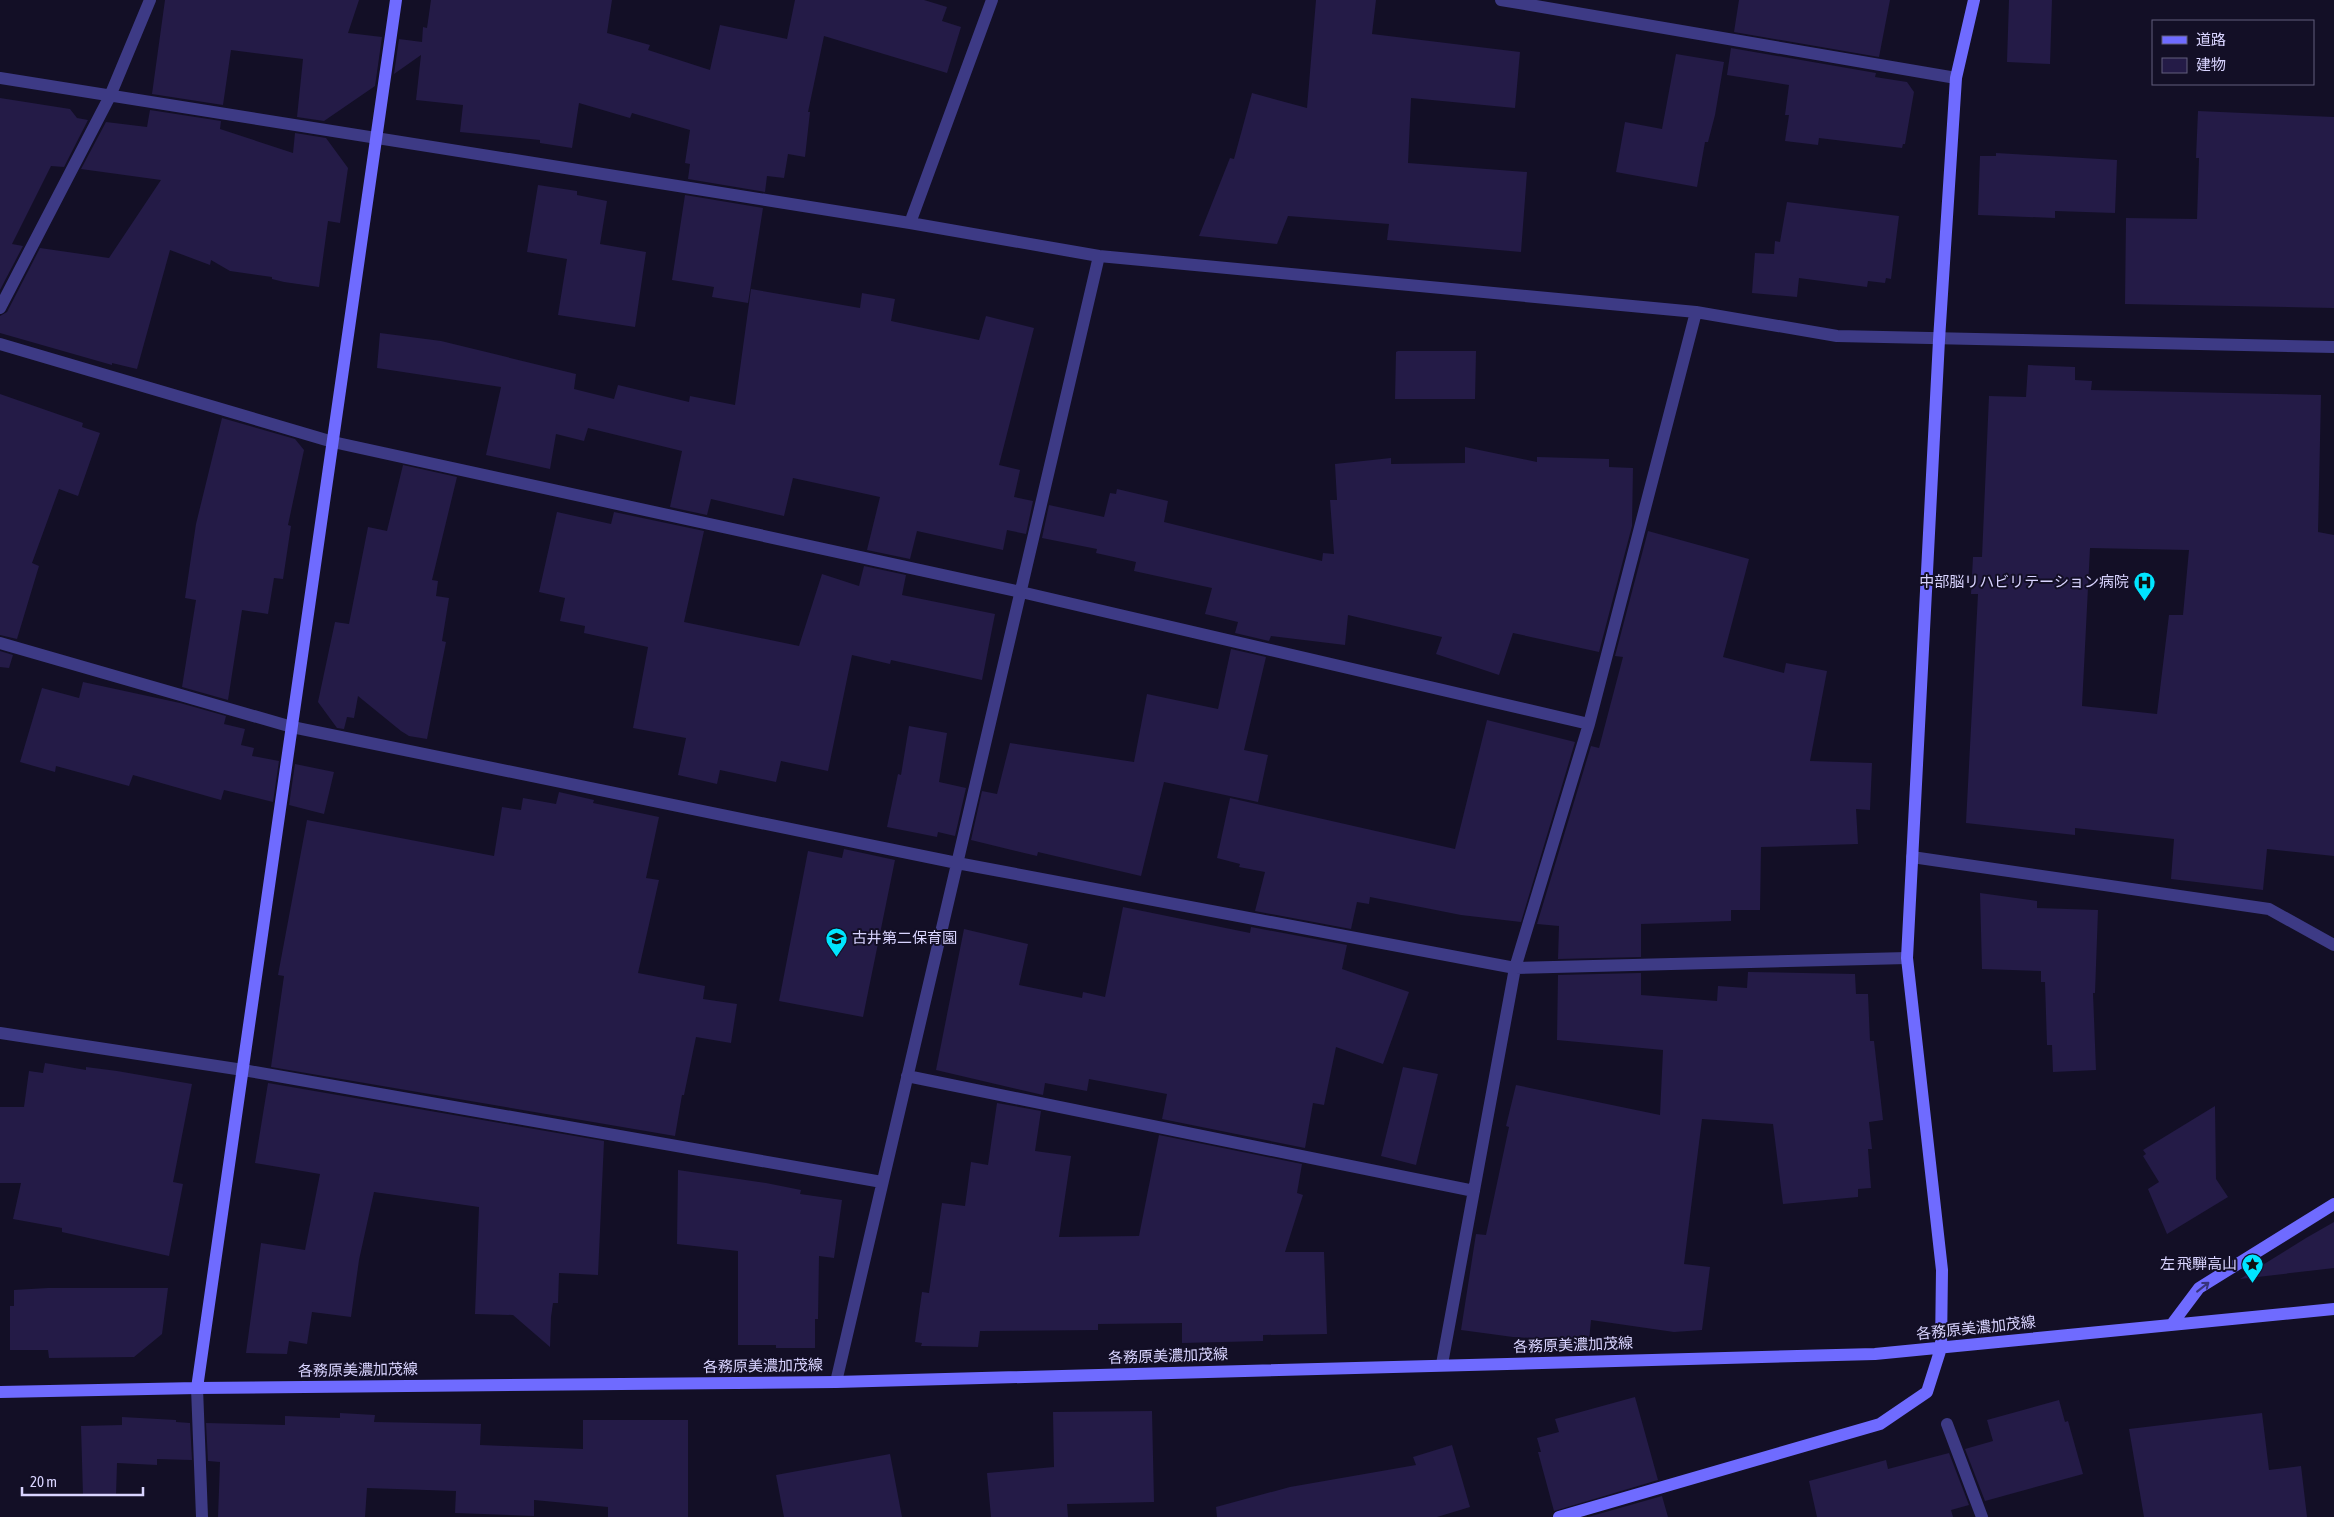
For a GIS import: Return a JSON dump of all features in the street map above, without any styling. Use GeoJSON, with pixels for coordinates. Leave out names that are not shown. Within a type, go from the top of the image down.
{"type":"FeatureCollection","features":[{"type":"Feature","properties":{"kind":"street"},"geometry":{"type":"LineString","coordinates":[[0,308],[110,96],[150,0]]}},
{"type":"Feature","properties":{"kind":"street"},"geometry":{"type":"LineString","coordinates":[[202,1517],[197,1388],[396,0]]}},
{"type":"Feature","properties":{"kind":"street"},"geometry":{"type":"LineString","coordinates":[[910,223],[992,0]]}},
{"type":"Feature","properties":{"kind":"street"},"geometry":{"type":"LineString","coordinates":[[1501,0],[1956,78]]}},
{"type":"Feature","properties":{"kind":"street"},"geometry":{"type":"LineString","coordinates":[[1559,1517],[1880,1424],[1927,1392],[1941,1348],[1942,1270],[1907,958],[1939,340],[1956,78],[1974,0]]}},
{"type":"Feature","properties":{"kind":"street"},"geometry":{"type":"LineString","coordinates":[[0,78],[910,223],[1099,256],[1696,312],[1837,336],[1939,340],[2334,347]]}},
{"type":"Feature","properties":{"kind":"street"},"geometry":{"type":"LineString","coordinates":[[836,1382],[1099,256]]}},
{"type":"Feature","properties":{"kind":"street"},"geometry":{"type":"LineString","coordinates":[[1442,1364],[1515,968],[1589,724],[1696,312]]}},
{"type":"Feature","properties":{"kind":"street"},"geometry":{"type":"LineString","coordinates":[[0,344],[333,442],[1021,592],[1589,724]]}},
{"type":"Feature","properties":{"kind":"street"},"geometry":{"type":"LineString","coordinates":[[0,642],[292,726],[957,864],[1515,968],[1907,958]]}},
{"type":"Feature","properties":{"kind":"street"},"geometry":{"type":"LineString","coordinates":[[1912,858],[2269,909],[2334,946]]}},
{"type":"Feature","properties":{"kind":"street"},"geometry":{"type":"LineString","coordinates":[[0,1033],[243,1070],[882,1182]]}},
{"type":"Feature","properties":{"kind":"street"},"geometry":{"type":"LineString","coordinates":[[907,1076],[1474,1190]]}},
{"type":"Feature","properties":{"kind":"street"},"geometry":{"type":"LineString","coordinates":[[2172,1324],[2199,1288],[2334,1204]]}},
{"type":"Feature","properties":{"kind":"street","name":"各務原美濃加茂線"},"geometry":{"type":"LineString","coordinates":[[0,1392],[197,1388],[836,1382],[1442,1364],[1875,1354],[2334,1309]]}},
{"type":"Feature","properties":{"kind":"street"},"geometry":{"type":"LineString","coordinates":[[1947,1424],[1982,1517]]}},
{"type":"Feature","properties":{"kind":"building"},"geometry":{"type":"Polygon","coordinates":[[[165,0],[359,0],[348,33],[382,37],[375,86],[324,121],[297,117],[303,59],[231,50],[223,105],[152,94],[165,0]]]}},
{"type":"Feature","properties":{"kind":"building"},"geometry":{"type":"Polygon","coordinates":[[[431,0],[612,0],[607,33],[650,45],[648,50],[710,70],[720,25],[787,39],[795,0],[924,0],[947,7],[942,21],[961,27],[947,73],[824,36],[808,112],[810,112],[805,157],[788,154],[784,178],[767,176],[765,192],[688,179],[690,164],[685,163],[690,130],[632,113],[630,118],[579,103],[572,148],[540,143],[540,140],[460,132],[463,105],[416,100],[421,55],[394,74],[399,39],[422,42],[423,27],[427,28],[431,0]]]}},
{"type":"Feature","properties":{"kind":"building"},"geometry":{"type":"Polygon","coordinates":[[[1316,0],[1376,0],[1372,34],[1520,52],[1515,108],[1411,98],[1408,163],[1527,172],[1521,252],[1387,240],[1389,224],[1288,216],[1277,244],[1199,236],[1230,158],[1234,159],[1252,93],[1307,108],[1316,0]]]}},
{"type":"Feature","properties":{"kind":"building"},"geometry":{"type":"Polygon","coordinates":[[[1739,0],[1890,0],[1879,57],[1734,32],[1739,0]]]}},
{"type":"Feature","properties":{"kind":"building"},"geometry":{"type":"Polygon","coordinates":[[[2009,0],[2052,0],[2050,64],[2007,62],[2009,0]]]}},
{"type":"Feature","properties":{"kind":"building"},"geometry":{"type":"Polygon","coordinates":[[[1731,48],[1876,73],[1875,77],[1907,82],[1914,92],[1905,144],[1903,144],[1902,148],[1819,138],[1818,145],[1785,141],[1789,115],[1785,115],[1789,85],[1727,75],[1731,48]]]}},
{"type":"Feature","properties":{"kind":"building"},"geometry":{"type":"Polygon","coordinates":[[[1676,54],[1724,62],[1715,115],[1708,142],[1705,142],[1697,187],[1616,172],[1625,122],[1662,129],[1676,54]]]}},
{"type":"Feature","properties":{"kind":"building"},"geometry":{"type":"Polygon","coordinates":[[[0,98],[70,109],[77,118],[88,120],[64,167],[51,166],[12,244],[23,246],[0,290],[0,98]]]}},
{"type":"Feature","properties":{"kind":"building"},"geometry":{"type":"Polygon","coordinates":[[[150,110],[221,121],[220,129],[293,153],[295,133],[326,138],[348,168],[340,223],[328,221],[319,287],[284,282],[272,279],[272,277],[230,271],[211,260],[210,265],[170,250],[137,369],[112,363],[112,365],[0,333],[0,316],[7,312],[40,248],[109,258],[161,180],[81,169],[106,122],[147,127],[150,110]]]}},
{"type":"Feature","properties":{"kind":"building"},"geometry":{"type":"Polygon","coordinates":[[[2198,111],[2334,117],[2334,308],[2125,304],[2126,218],[2197,219],[2199,158],[2196,158],[2198,111]]]}},
{"type":"Feature","properties":{"kind":"building"},"geometry":{"type":"Polygon","coordinates":[[[1996,153],[2117,160],[2115,213],[2055,211],[2055,218],[1978,215],[1980,156],[1996,156],[1996,153]]]}},
{"type":"Feature","properties":{"kind":"building"},"geometry":{"type":"Polygon","coordinates":[[[538,185],[577,191],[577,195],[607,201],[600,244],[646,252],[635,327],[558,315],[567,259],[527,252],[538,185]]]}},
{"type":"Feature","properties":{"kind":"building"},"geometry":{"type":"Polygon","coordinates":[[[685,195],[763,208],[748,303],[712,297],[714,287],[672,280],[685,195]]]}},
{"type":"Feature","properties":{"kind":"building"},"geometry":{"type":"Polygon","coordinates":[[[1787,202],[1899,216],[1891,279],[1886,278],[1885,283],[1868,281],[1867,287],[1799,278],[1797,297],[1752,293],[1755,253],[1774,254],[1775,241],[1780,242],[1787,202]]]}},
{"type":"Feature","properties":{"kind":"building"},"geometry":{"type":"Polygon","coordinates":[[[751,289],[860,308],[862,293],[895,299],[891,321],[979,340],[986,316],[1034,328],[999,465],[1020,470],[1014,497],[1033,501],[1026,534],[1007,530],[1003,550],[917,531],[910,559],[867,550],[880,497],[793,478],[784,516],[711,499],[707,515],[670,507],[682,451],[588,428],[584,441],[556,434],[550,469],[486,455],[501,387],[377,368],[380,333],[441,341],[576,374],[574,389],[614,399],[618,385],[689,402],[690,396],[735,405],[751,289]]]}},
{"type":"Feature","properties":{"kind":"building"},"geometry":{"type":"Polygon","coordinates":[[[1476,351],[1475,399],[1395,399],[1396,352],[1476,351]]]}},
{"type":"Feature","properties":{"kind":"building","name":"中部脳リハビリテーション病院"},"geometry":{"type":"Polygon","coordinates":[[[2028,365],[2075,367],[2075,380],[2092,381],[2091,390],[2321,395],[2318,532],[2334,535],[2334,856],[2267,849],[2263,890],[2171,879],[2174,839],[2075,828],[2075,835],[1966,823],[1978,594],[1971,594],[1973,557],[1982,557],[1989,396],[2026,397],[2028,365]],[[2090,548],[2082,706],[2157,714],[2169,615],[2183,615],[2189,550],[2090,548]]]}},
{"type":"Feature","properties":{"kind":"building"},"geometry":{"type":"Polygon","coordinates":[[[0,394],[83,423],[82,427],[100,433],[78,496],[59,489],[32,563],[39,566],[17,639],[0,635],[0,394]]]}},
{"type":"Feature","properties":{"kind":"building"},"geometry":{"type":"Polygon","coordinates":[[[222,418],[295,439],[304,450],[288,525],[291,526],[283,579],[274,578],[268,614],[242,610],[228,700],[182,687],[196,600],[185,598],[196,524],[222,418]]]}},
{"type":"Feature","properties":{"kind":"building"},"geometry":{"type":"Polygon","coordinates":[[[1465,447],[1537,462],[1537,457],[1609,459],[1609,467],[1633,468],[1632,526],[1599,652],[1513,633],[1499,675],[1436,654],[1442,637],[1348,615],[1345,645],[1271,636],[1269,641],[1235,633],[1238,622],[1205,614],[1212,588],[1134,571],[1136,562],[1096,553],[1097,549],[1042,538],[1049,505],[1104,517],[1110,493],[1116,494],[1117,489],[1168,501],[1164,522],[1322,561],[1323,553],[1334,554],[1330,500],[1337,500],[1335,464],[1391,458],[1391,464],[1465,463],[1465,447]]]}},
{"type":"Feature","properties":{"kind":"building"},"geometry":{"type":"Polygon","coordinates":[[[403,465],[457,477],[432,580],[438,581],[436,596],[449,598],[442,641],[446,642],[427,739],[409,736],[358,696],[354,718],[347,717],[344,729],[337,728],[318,702],[335,622],[349,624],[368,527],[387,531],[403,465]]]}},
{"type":"Feature","properties":{"kind":"building"},"geometry":{"type":"Polygon","coordinates":[[[557,512],[611,524],[614,512],[704,531],[684,622],[799,646],[822,574],[859,586],[864,566],[906,575],[902,595],[995,614],[982,680],[891,660],[890,664],[852,655],[828,771],[781,761],[776,782],[720,770],[717,784],[678,775],[686,738],[633,728],[648,647],[584,633],[585,626],[560,621],[565,598],[539,592],[557,512]]]}},
{"type":"Feature","properties":{"kind":"building"},"geometry":{"type":"Polygon","coordinates":[[[1648,531],[1749,559],[1723,657],[1784,673],[1786,663],[1827,671],[1810,761],[1872,763],[1870,810],[1856,809],[1858,844],[1761,847],[1760,910],[1731,910],[1731,921],[1641,924],[1641,957],[1558,959],[1559,926],[1537,924],[1591,746],[1599,748],[1623,657],[1615,656],[1648,531]]]}},
{"type":"Feature","properties":{"kind":"building"},"geometry":{"type":"Polygon","coordinates":[[[1231,649],[1266,657],[1244,750],[1268,755],[1258,802],[1164,782],[1141,876],[1038,852],[1037,856],[971,840],[982,791],[997,794],[1010,743],[1134,762],[1147,694],[1218,709],[1231,649]]]}},
{"type":"Feature","properties":{"kind":"building"},"geometry":{"type":"Polygon","coordinates":[[[0,651],[13,655],[9,668],[0,667],[0,651]]]}},
{"type":"Feature","properties":{"kind":"building"},"geometry":{"type":"Polygon","coordinates":[[[83,682],[180,703],[226,716],[224,724],[245,729],[241,745],[254,748],[252,756],[279,761],[273,802],[224,790],[221,800],[133,775],[129,786],[56,766],[55,772],[20,762],[42,688],[79,698],[83,682]]]}},
{"type":"Feature","properties":{"kind":"building"},"geometry":{"type":"Polygon","coordinates":[[[1487,720],[1575,742],[1521,922],[1461,915],[1370,897],[1369,904],[1357,902],[1351,929],[1255,911],[1265,872],[1239,867],[1240,864],[1217,858],[1230,798],[1455,849],[1487,720]]]}},
{"type":"Feature","properties":{"kind":"building"},"geometry":{"type":"Polygon","coordinates":[[[909,726],[947,733],[939,782],[966,788],[955,836],[938,832],[937,837],[887,827],[898,774],[901,775],[909,726]]]}},
{"type":"Feature","properties":{"kind":"building"},"geometry":{"type":"Polygon","coordinates":[[[295,764],[334,772],[324,814],[289,805],[295,764]]]}},
{"type":"Feature","properties":{"kind":"building"},"geometry":{"type":"Polygon","coordinates":[[[559,792],[594,800],[593,803],[659,817],[646,878],[659,880],[638,973],[705,986],[703,999],[737,1004],[731,1043],[696,1037],[684,1095],[682,1095],[675,1136],[271,1067],[284,976],[278,975],[307,820],[494,856],[502,807],[521,810],[523,798],[556,804],[559,792]]]}},
{"type":"Feature","properties":{"kind":"building"},"geometry":{"type":"Polygon","coordinates":[[[844,849],[895,860],[863,1017],[779,1001],[808,851],[842,858],[844,849]]]}},
{"type":"Feature","properties":{"kind":"building"},"geometry":{"type":"Polygon","coordinates":[[[1980,893],[2037,901],[2037,908],[2098,910],[2095,993],[2093,993],[2096,1070],[2053,1072],[2052,1045],[2047,1045],[2045,982],[2041,982],[2041,971],[1982,969],[1980,893]]]}},
{"type":"Feature","properties":{"kind":"building"},"geometry":{"type":"Polygon","coordinates":[[[1123,907],[1250,933],[1251,927],[1347,945],[1342,969],[1409,992],[1383,1064],[1336,1047],[1324,1105],[1313,1103],[1305,1148],[1162,1119],[1167,1094],[1089,1079],[1087,1091],[1045,1083],[1043,1095],[936,1070],[964,929],[1028,944],[1019,985],[1082,998],[1083,992],[1105,997],[1123,907]]]}},
{"type":"Feature","properties":{"kind":"building"},"geometry":{"type":"Polygon","coordinates":[[[1748,972],[1855,974],[1856,994],[1868,994],[1870,1041],[1874,1041],[1883,1120],[1869,1122],[1872,1149],[1868,1149],[1871,1188],[1858,1189],[1858,1197],[1783,1204],[1773,1124],[1702,1119],[1684,1264],[1710,1267],[1702,1330],[1674,1332],[1591,1320],[1589,1341],[1513,1337],[1461,1330],[1476,1234],[1486,1235],[1509,1127],[1506,1126],[1516,1085],[1660,1115],[1663,1050],[1557,1040],[1558,975],[1641,973],[1641,995],[1717,1001],[1718,986],[1747,988],[1748,972]]]}},
{"type":"Feature","properties":{"kind":"building"},"geometry":{"type":"Polygon","coordinates":[[[45,1063],[86,1070],[86,1067],[117,1071],[192,1084],[173,1182],[183,1184],[169,1256],[62,1232],[62,1228],[13,1219],[21,1183],[0,1183],[0,1107],[24,1107],[29,1071],[43,1073],[45,1063]]]}},
{"type":"Feature","properties":{"kind":"building"},"geometry":{"type":"Polygon","coordinates":[[[1403,1067],[1438,1074],[1416,1165],[1381,1156],[1403,1067]]]}},
{"type":"Feature","properties":{"kind":"building"},"geometry":{"type":"Polygon","coordinates":[[[268,1083],[604,1141],[598,1275],[559,1273],[558,1303],[553,1303],[551,1317],[550,1347],[513,1315],[475,1314],[479,1207],[374,1192],[359,1260],[351,1317],[312,1312],[307,1344],[289,1341],[287,1354],[246,1353],[261,1243],[305,1250],[320,1174],[255,1163],[268,1083]]]}},
{"type":"Feature","properties":{"kind":"building"},"geometry":{"type":"Polygon","coordinates":[[[997,1103],[1041,1111],[1035,1151],[1071,1156],[1059,1237],[1139,1236],[1159,1135],[1302,1164],[1297,1193],[1303,1195],[1285,1252],[1324,1252],[1327,1334],[1263,1335],[1263,1341],[1182,1343],[1182,1323],[1098,1324],[1098,1330],[980,1331],[978,1347],[921,1346],[922,1343],[915,1342],[922,1292],[929,1293],[942,1203],[965,1206],[971,1162],[988,1165],[997,1103]]]}},
{"type":"Feature","properties":{"kind":"building"},"geometry":{"type":"Polygon","coordinates":[[[2215,1106],[2216,1179],[2228,1197],[2167,1234],[2148,1189],[2159,1182],[2143,1156],[2146,1154],[2143,1150],[2215,1106]]]}},
{"type":"Feature","properties":{"kind":"building"},"geometry":{"type":"Polygon","coordinates":[[[678,1170],[766,1183],[801,1190],[800,1194],[842,1200],[834,1258],[819,1256],[818,1319],[815,1319],[815,1348],[776,1348],[776,1345],[738,1345],[738,1251],[677,1244],[678,1170]]]}},
{"type":"Feature","properties":{"kind":"building"},"geometry":{"type":"Polygon","coordinates":[[[2334,1222],[2334,1268],[2240,1279],[2306,1238],[2334,1222]]]}},
{"type":"Feature","properties":{"kind":"building"},"geometry":{"type":"Polygon","coordinates":[[[48,1288],[168,1288],[162,1334],[134,1357],[49,1358],[48,1350],[10,1350],[10,1306],[14,1306],[14,1290],[48,1288]]]}},
{"type":"Feature","properties":{"kind":"building"},"geometry":{"type":"Polygon","coordinates":[[[1635,1397],[1658,1480],[1554,1511],[1538,1452],[1541,1452],[1537,1438],[1559,1432],[1555,1419],[1635,1397]]]}},
{"type":"Feature","properties":{"kind":"building"},"geometry":{"type":"Polygon","coordinates":[[[2059,1400],[2065,1422],[2068,1421],[2083,1474],[1985,1501],[1965,1449],[1993,1441],[1987,1420],[2059,1400]]]}},
{"type":"Feature","properties":{"kind":"building"},"geometry":{"type":"Polygon","coordinates":[[[1152,1411],[1154,1502],[1067,1504],[1068,1517],[991,1517],[987,1473],[1054,1467],[1053,1412],[1152,1411]]]}},
{"type":"Feature","properties":{"kind":"building"},"geometry":{"type":"Polygon","coordinates":[[[340,1413],[375,1415],[374,1422],[481,1424],[480,1445],[583,1449],[583,1420],[688,1420],[688,1517],[608,1517],[608,1507],[534,1500],[534,1516],[455,1513],[456,1491],[367,1488],[365,1517],[218,1517],[220,1462],[208,1461],[206,1423],[285,1425],[285,1416],[340,1418],[340,1413]]]}},
{"type":"Feature","properties":{"kind":"building"},"geometry":{"type":"Polygon","coordinates":[[[2262,1413],[2269,1470],[2301,1466],[2307,1517],[2144,1517],[2129,1429],[2262,1413]]]}},
{"type":"Feature","properties":{"kind":"building"},"geometry":{"type":"Polygon","coordinates":[[[122,1417],[176,1420],[176,1422],[190,1423],[192,1460],[157,1459],[157,1465],[117,1463],[116,1495],[83,1496],[81,1426],[122,1425],[122,1417]]]}},
{"type":"Feature","properties":{"kind":"building"},"geometry":{"type":"Polygon","coordinates":[[[1452,1445],[1470,1507],[1437,1517],[1217,1517],[1216,1507],[1290,1487],[1416,1465],[1413,1457],[1452,1445]]]}},
{"type":"Feature","properties":{"kind":"building"},"geometry":{"type":"Polygon","coordinates":[[[1949,1453],[1969,1505],[1951,1510],[1953,1517],[1817,1517],[1809,1481],[1886,1460],[1888,1469],[1949,1453]]]}},
{"type":"Feature","properties":{"kind":"building"},"geometry":{"type":"Polygon","coordinates":[[[890,1454],[902,1517],[784,1517],[776,1475],[890,1454]]]}},
{"type":"Feature","properties":{"kind":"building"},"geometry":{"type":"Polygon","coordinates":[[[1662,1496],[1668,1517],[1588,1517],[1662,1496]]]}},
{"type":"Feature","properties":{"kind":"place","name":"中部脳リハビリテーション病院"},"geometry":{"type":"Point","coordinates":[2145,601]}},
{"type":"Feature","properties":{"kind":"place","name":"古井第二保育園"},"geometry":{"type":"Point","coordinates":[836,957]}},
{"type":"Feature","properties":{"kind":"place","name":"左 飛騨高山"},"geometry":{"type":"Point","coordinates":[2253,1283]}}]}
